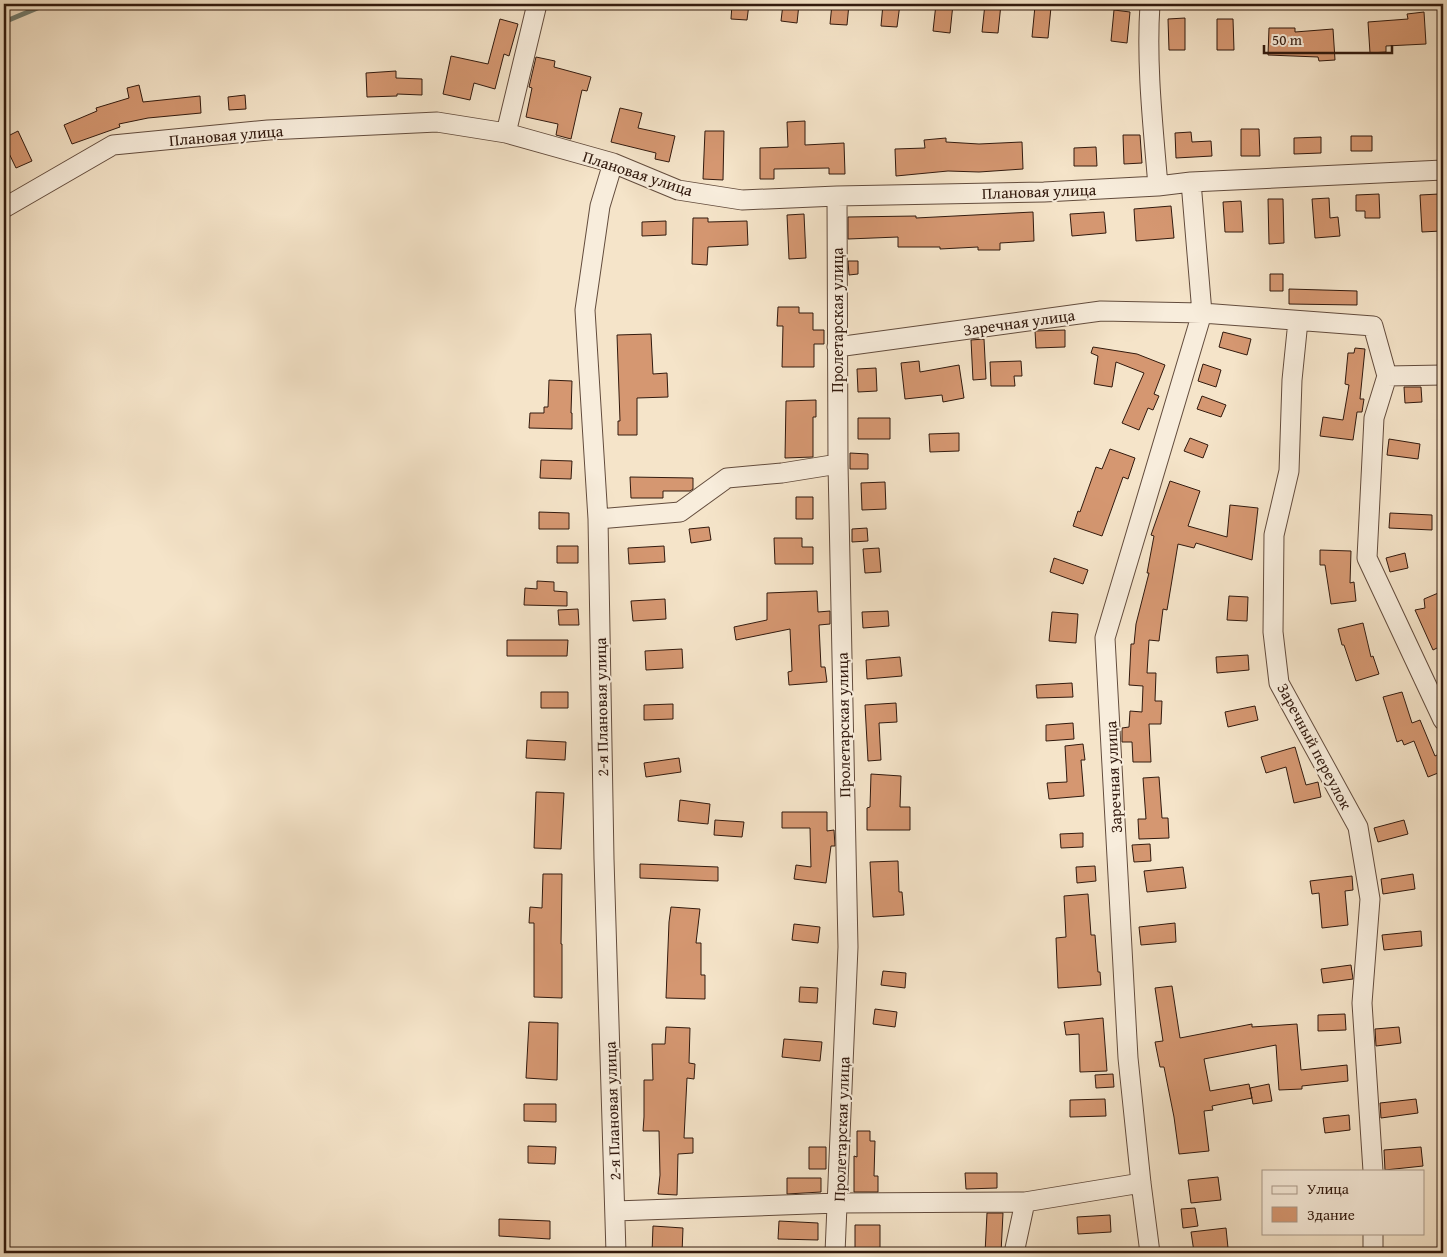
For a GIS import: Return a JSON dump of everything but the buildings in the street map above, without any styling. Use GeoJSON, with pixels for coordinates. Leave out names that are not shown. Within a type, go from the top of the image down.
{"type":"FeatureCollection","features":[{"type":"Feature","properties":{"kind":"street"},"geometry":{"type":"LineString","coordinates":[[506,133],[537,4]]}},
{"type":"Feature","properties":{"kind":"street"},"geometry":{"type":"LineString","coordinates":[[1150,4],[1151,108],[1158,186]]}},
{"type":"Feature","properties":{"kind":"street","name":"Плановая улица"},"geometry":{"type":"LineString","coordinates":[[4,208],[114,145],[268,130],[438,122],[506,133],[613,163],[678,190],[742,200],[1044,192],[1158,186],[1191,182],[1443,170]]}},
{"type":"Feature","properties":{"kind":"street","name":"2-я Плановая улица"},"geometry":{"type":"LineString","coordinates":[[613,163],[600,206],[585,310],[598,519],[604,859],[616,1253]]}},
{"type":"Feature","properties":{"kind":"street","name":"Заречная улица"},"geometry":{"type":"LineString","coordinates":[[1150,1253],[1128,1058],[1105,638],[1202,313],[1191,182]]}},
{"type":"Feature","properties":{"kind":"street","name":"Пролетарская улица"},"geometry":{"type":"LineString","coordinates":[[835,1253],[848,947],[838,464],[837,196]]}},
{"type":"Feature","properties":{"kind":"street","name":"Заречная улица"},"geometry":{"type":"LineString","coordinates":[[837,347],[1101,311],[1202,313],[1373,326],[1387,376]]}},
{"type":"Feature","properties":{"kind":"street","name":"Заречный переулок"},"geometry":{"type":"LineString","coordinates":[[1298,321],[1292,380],[1289,471],[1274,535],[1273,632],[1279,682],[1358,827],[1370,898],[1362,1003],[1373,1170]]}},
{"type":"Feature","properties":{"kind":"street"},"geometry":{"type":"LineString","coordinates":[[1443,375],[1387,376],[1374,418],[1367,558],[1443,720]]}},
{"type":"Feature","properties":{"kind":"street"},"geometry":{"type":"LineString","coordinates":[[598,519],[680,512],[727,478],[782,473],[838,464]]}},
{"type":"Feature","properties":{"kind":"street"},"geometry":{"type":"LineString","coordinates":[[615,1211],[838,1203],[1025,1202],[1141,1183]]}},
{"type":"Feature","properties":{"kind":"street"},"geometry":{"type":"LineString","coordinates":[[1014,1253],[1025,1202]]}},
{"type":"Feature","properties":{"kind":"street"},"geometry":{"type":"LineString","coordinates":[[1373,1234],[1373,1253]]}},
{"type":"Feature","properties":{"kind":"waterway"},"geometry":{"type":"LineString","coordinates":[[4,22],[47,4]]}}]}
